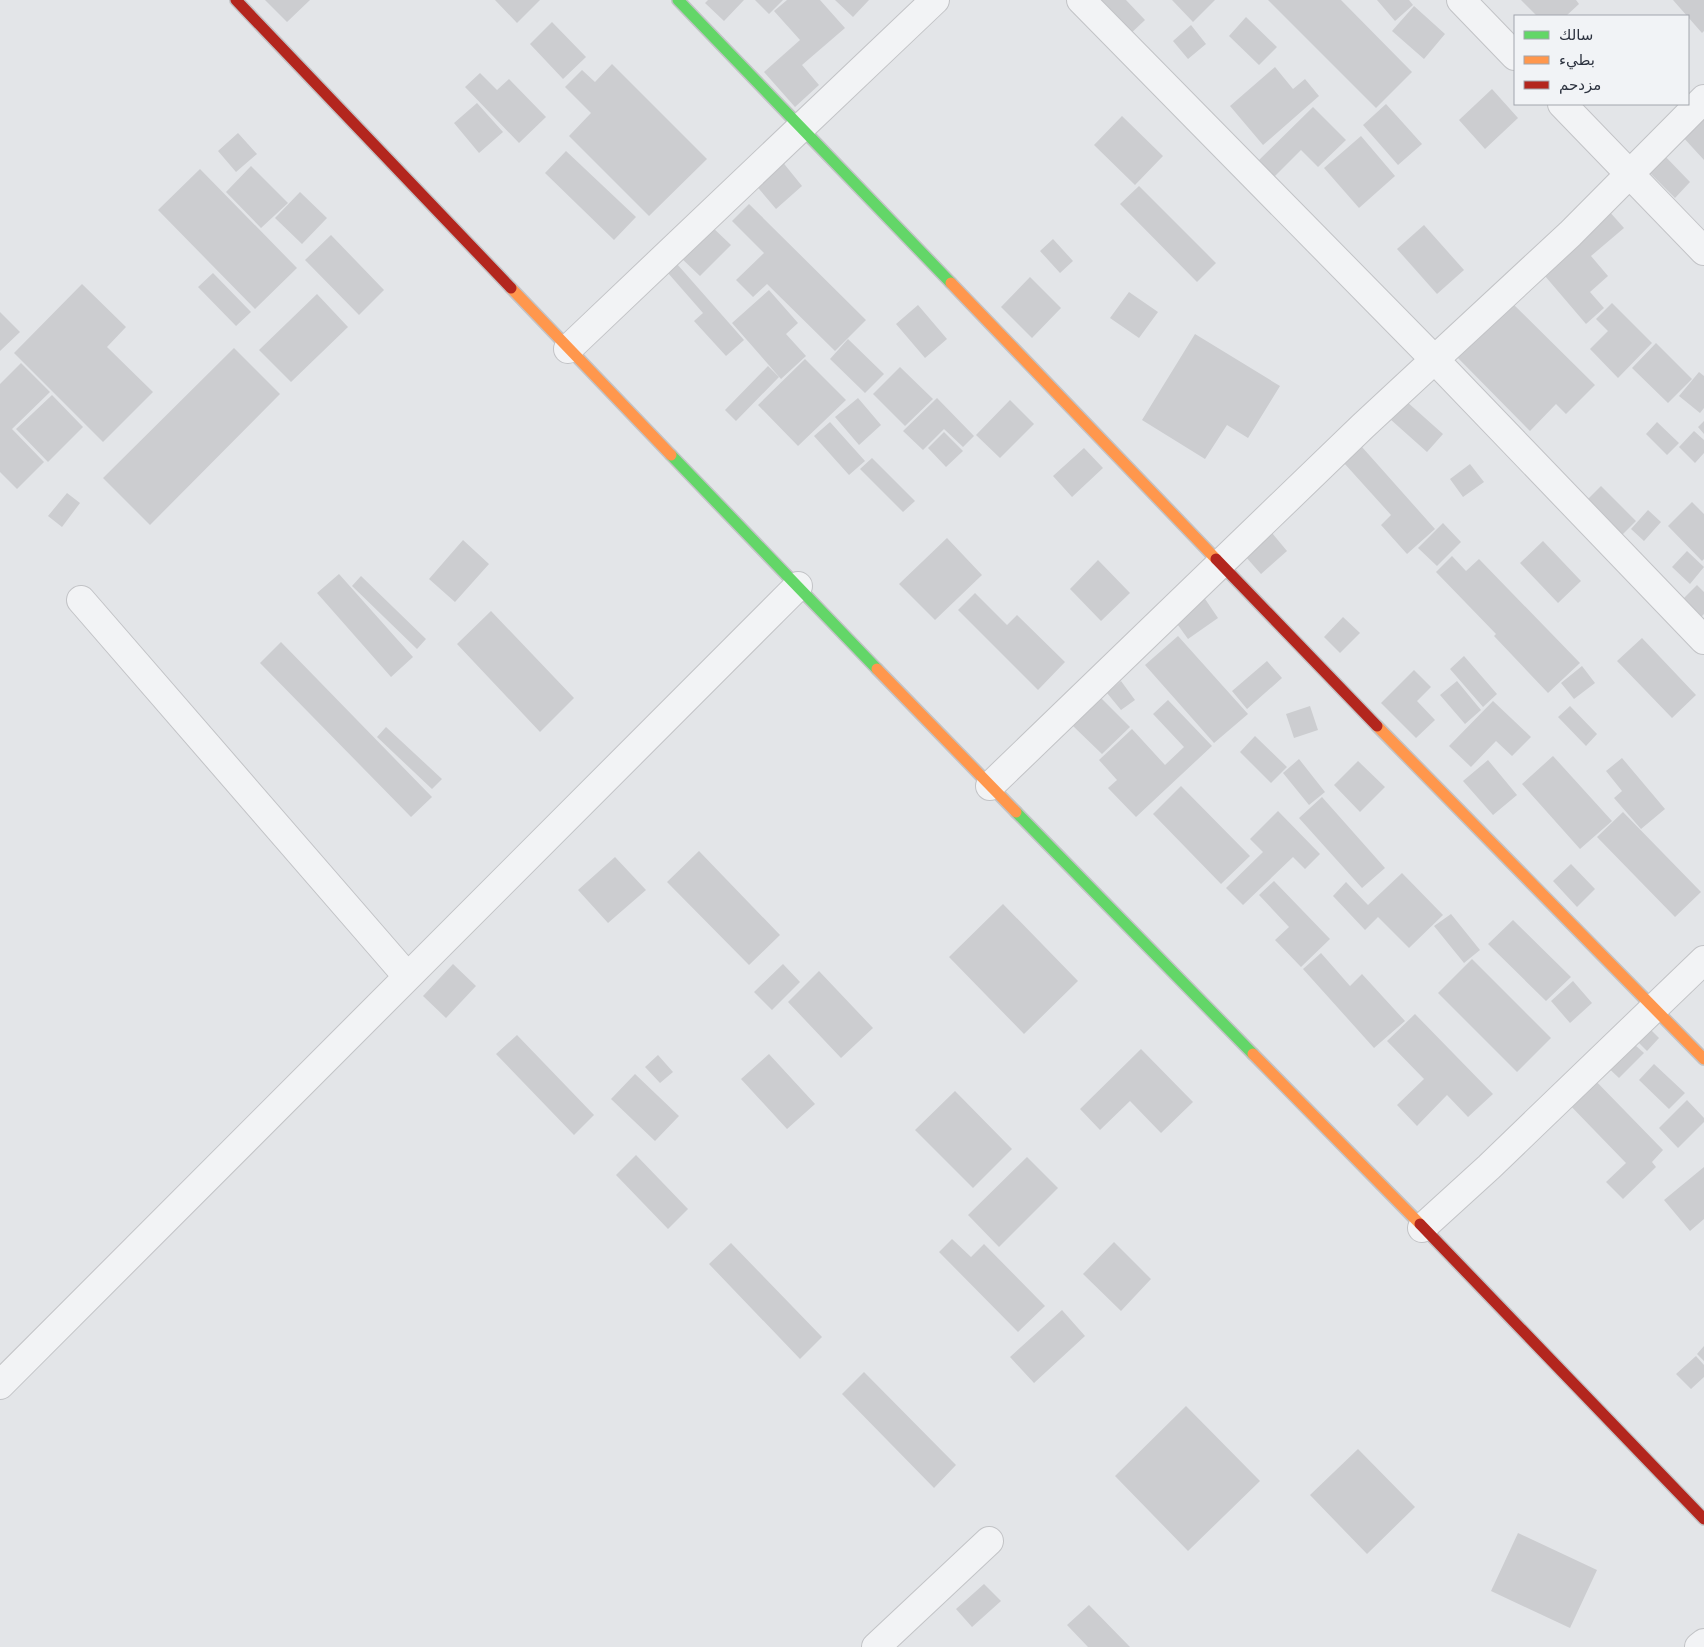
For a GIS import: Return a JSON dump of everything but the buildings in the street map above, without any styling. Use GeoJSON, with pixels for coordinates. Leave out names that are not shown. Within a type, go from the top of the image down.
{"type":"FeatureCollection","features":[{"type":"Feature","properties":{"kind":"street"},"geometry":{"type":"LineString","coordinates":[[236,0],[422,193],[568,349],[990,786],[1704,1519]]}},
{"type":"Feature","properties":{"kind":"street"},"geometry":{"type":"LineString","coordinates":[[678,0],[1221,563],[1704,1059]]}},
{"type":"Feature","properties":{"kind":"street"},"geometry":{"type":"LineString","coordinates":[[568,349],[935,0]]}},
{"type":"Feature","properties":{"kind":"street"},"geometry":{"type":"LineString","coordinates":[[1081,0],[1435,360],[1704,640]]}},
{"type":"Feature","properties":{"kind":"street"},"geometry":{"type":"LineString","coordinates":[[1461,0],[1514,55]]}},
{"type":"Feature","properties":{"kind":"street"},"geometry":{"type":"LineString","coordinates":[[990,786],[1221,563],[1570,234],[1704,99]]}},
{"type":"Feature","properties":{"kind":"street"},"geometry":{"type":"LineString","coordinates":[[1563,105],[1704,251]]}},
{"type":"Feature","properties":{"kind":"street"},"geometry":{"type":"LineString","coordinates":[[0,1385],[798,586]]}},
{"type":"Feature","properties":{"kind":"street"},"geometry":{"type":"LineString","coordinates":[[81,600],[407,976]]}},
{"type":"Feature","properties":{"kind":"street"},"geometry":{"type":"LineString","coordinates":[[1422,1228],[1704,960]]}},
{"type":"Feature","properties":{"kind":"street"},"geometry":{"type":"LineString","coordinates":[[876,1647],[989,1541]]}},
{"type":"Feature","properties":{"kind":"street"},"geometry":{"type":"LineString","coordinates":[[1700,1647],[1704,1642]]}},
{"type":"Feature","properties":{"kind":"traffic: fast"},"geometry":{"type":"LineString","coordinates":[[678,0],[951,283]]}},
{"type":"Feature","properties":{"kind":"traffic: fast"},"geometry":{"type":"LineString","coordinates":[[671,455],[877,669]]}},
{"type":"Feature","properties":{"kind":"traffic: fast"},"geometry":{"type":"LineString","coordinates":[[1016,812],[1253,1054]]}},
{"type":"Feature","properties":{"kind":"traffic: slow"},"geometry":{"type":"LineString","coordinates":[[951,283],[1216,559]]}},
{"type":"Feature","properties":{"kind":"traffic: slow"},"geometry":{"type":"LineString","coordinates":[[511,288],[671,455]]}},
{"type":"Feature","properties":{"kind":"traffic: slow"},"geometry":{"type":"LineString","coordinates":[[877,669],[1016,812]]}},
{"type":"Feature","properties":{"kind":"traffic: slow"},"geometry":{"type":"LineString","coordinates":[[1377,726],[1704,1059]]}},
{"type":"Feature","properties":{"kind":"traffic: slow"},"geometry":{"type":"LineString","coordinates":[[1253,1054],[1420,1224]]}},
{"type":"Feature","properties":{"kind":"traffic: jam"},"geometry":{"type":"LineString","coordinates":[[236,0],[511,288]]}},
{"type":"Feature","properties":{"kind":"traffic: jam"},"geometry":{"type":"LineString","coordinates":[[1216,559],[1377,726]]}},
{"type":"Feature","properties":{"kind":"traffic: jam"},"geometry":{"type":"LineString","coordinates":[[1420,1224],[1704,1519]]}}]}
